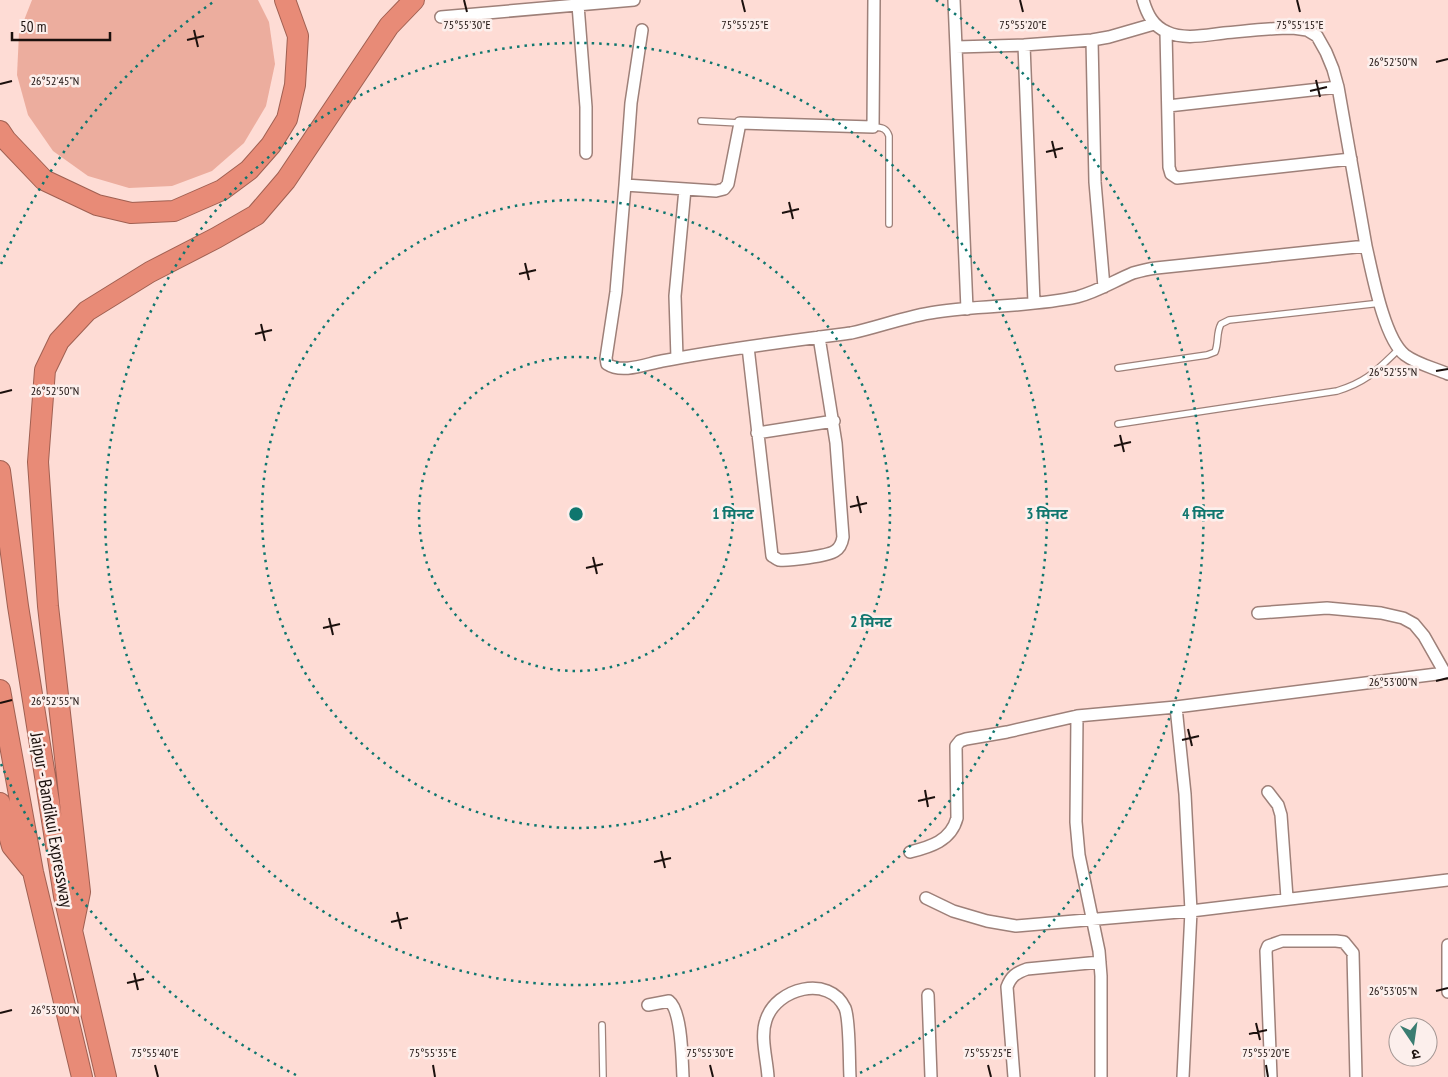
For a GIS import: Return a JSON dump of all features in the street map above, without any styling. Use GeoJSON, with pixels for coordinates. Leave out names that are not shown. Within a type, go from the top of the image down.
{"type":"FeatureCollection","features":[{"type":"Feature","properties":{"kind":"highway"},"geometry":{"type":"LineString","coordinates":[[0,130],[6,140],[44,180],[97,205],[131,213],[174,211],[222,190],[249,170],[271,145],[287,119],[295,85],[298,36],[285,0]]}},
{"type":"Feature","properties":{"kind":"highway"},"geometry":{"type":"LineString","coordinates":[[72,931],[80,892],[48,606],[38,462],[45,370],[59,341],[87,311],[150,272],[256,215],[286,180],[389,26],[414,0]]}},
{"type":"Feature","properties":{"kind":"highway","name":"Jaipur - Bandikui Expressway"},"geometry":{"type":"LineString","coordinates":[[0,471],[35,719],[64,896],[106,1077]]}},
{"type":"Feature","properties":{"kind":"highway","name":"Jaipur - Bandikui Expressway"},"geometry":{"type":"LineString","coordinates":[[0,690],[33,872],[82,1077]]}},
{"type":"Feature","properties":{"kind":"highway"},"geometry":{"type":"LineString","coordinates":[[0,803],[12,846],[33,872]]}},
{"type":"Feature","properties":{"kind":"street"},"geometry":{"type":"LineString","coordinates":[[441,17],[634,0]]}},
{"type":"Feature","properties":{"kind":"street"},"geometry":{"type":"LineString","coordinates":[[625,185],[716,191],[724,189],[728,184],[740,123],[873,127],[874,0]]}},
{"type":"Feature","properties":{"kind":"street"},"geometry":{"type":"LineString","coordinates":[[954,0],[968,309]]}},
{"type":"Feature","properties":{"kind":"street"},"geometry":{"type":"LineString","coordinates":[[1143,0],[1146,12],[1154,24],[1166,32],[1178,36],[1197,36],[1277,28],[1307,30],[1317,36],[1326,52],[1338,87],[1366,246],[1391,336],[1405,355],[1448,374]]}},
{"type":"Feature","properties":{"kind":"street"},"geometry":{"type":"LineString","coordinates":[[578,5],[586,107],[586,153]]}},
{"type":"Feature","properties":{"kind":"street"},"geometry":{"type":"LineString","coordinates":[[956,47],[1092,40],[1154,24]]}},
{"type":"Feature","properties":{"kind":"street"},"geometry":{"type":"LineString","coordinates":[[642,30],[631,103],[615,300],[606,358],[607,364],[613,368],[851,333],[878,328],[912,316],[1081,296],[1135,272],[1156,268],[1366,246]]}},
{"type":"Feature","properties":{"kind":"street"},"geometry":{"type":"LineString","coordinates":[[1166,32],[1168,167],[1171,174],[1177,178],[1351,159]]}},
{"type":"Feature","properties":{"kind":"street"},"geometry":{"type":"LineString","coordinates":[[1092,40],[1095,182],[1104,287]]}},
{"type":"Feature","properties":{"kind":"street"},"geometry":{"type":"LineString","coordinates":[[1024,45],[1034,303]]}},
{"type":"Feature","properties":{"kind":"street"},"geometry":{"type":"LineString","coordinates":[[1168,106],[1338,87]]}},
{"type":"Feature","properties":{"kind":"street"},"geometry":{"type":"LineString","coordinates":[[677,358],[675,296],[685,189]]}},
{"type":"Feature","properties":{"kind":"street"},"geometry":{"type":"LineString","coordinates":[[748,347],[772,556],[777,560],[785,560],[828,554],[836,551],[842,545],[843,537],[834,421],[819,337]]}},
{"type":"Feature","properties":{"kind":"street"},"geometry":{"type":"LineString","coordinates":[[757,433],[834,421]]}},
{"type":"Feature","properties":{"kind":"street"},"geometry":{"type":"LineString","coordinates":[[910,852],[937,844],[955,827],[957,818],[955,752],[956,746],[960,741],[1077,716],[1176,708],[1447,673],[1424,636],[1414,624],[1403,618],[1381,613],[1327,608],[1258,613]]}},
{"type":"Feature","properties":{"kind":"street"},"geometry":{"type":"LineString","coordinates":[[1176,708],[1185,794],[1192,911],[1183,1077]]}},
{"type":"Feature","properties":{"kind":"street"},"geometry":{"type":"LineString","coordinates":[[1077,716],[1076,822],[1079,855],[1100,962],[1101,1077]]}},
{"type":"Feature","properties":{"kind":"street"},"geometry":{"type":"LineString","coordinates":[[1268,792],[1278,805],[1281,815],[1287,898]]}},
{"type":"Feature","properties":{"kind":"street"},"geometry":{"type":"LineString","coordinates":[[926,898],[954,911],[987,921],[1016,926],[1192,911],[1448,880]]}},
{"type":"Feature","properties":{"kind":"street"},"geometry":{"type":"LineString","coordinates":[[1271,1077],[1266,951],[1268,946],[1282,941],[1344,942],[1353,953],[1356,1077]]}},
{"type":"Feature","properties":{"kind":"street"},"geometry":{"type":"LineString","coordinates":[[1448,945],[1448,992]]}},
{"type":"Feature","properties":{"kind":"street"},"geometry":{"type":"LineString","coordinates":[[1014,1077],[1007,988],[1010,978],[1017,972],[1027,969],[1100,962]]}},
{"type":"Feature","properties":{"kind":"street"},"geometry":{"type":"LineString","coordinates":[[768,1077],[764,1033],[766,1019],[773,1007],[786,994],[805,989],[820,988],[833,995],[844,1006],[848,1017],[850,1077]]}},
{"type":"Feature","properties":{"kind":"street"},"geometry":{"type":"LineString","coordinates":[[928,995],[931,1077]]}},
{"type":"Feature","properties":{"kind":"street"},"geometry":{"type":"LineString","coordinates":[[648,1005],[668,1001],[674,1005],[678,1019],[684,1077]]}},
{"type":"Feature","properties":{"kind":"lane"},"geometry":{"type":"LineString","coordinates":[[701,121],[740,123]]}},
{"type":"Feature","properties":{"kind":"lane"},"geometry":{"type":"LineString","coordinates":[[873,127],[884,128],[889,136],[889,224]]}},
{"type":"Feature","properties":{"kind":"lane"},"geometry":{"type":"LineString","coordinates":[[1118,368],[1215,352],[1218,344],[1220,324],[1228,320],[1381,303]]}},
{"type":"Feature","properties":{"kind":"lane"},"geometry":{"type":"LineString","coordinates":[[1118,424],[1337,391],[1355,385],[1371,376],[1399,348]]}},
{"type":"Feature","properties":{"kind":"lane"},"geometry":{"type":"LineString","coordinates":[[602,1025],[603,1077]]}},
{"type":"Feature","properties":{"kind":"shaded area"},"geometry":{"type":"Polygon","coordinates":[[[32,0],[258,0],[269,22],[275,64],[266,106],[244,143],[212,171],[172,186],[129,188],[88,176],[53,151],[28,115],[17,75],[19,33],[32,0]]]}}]}
